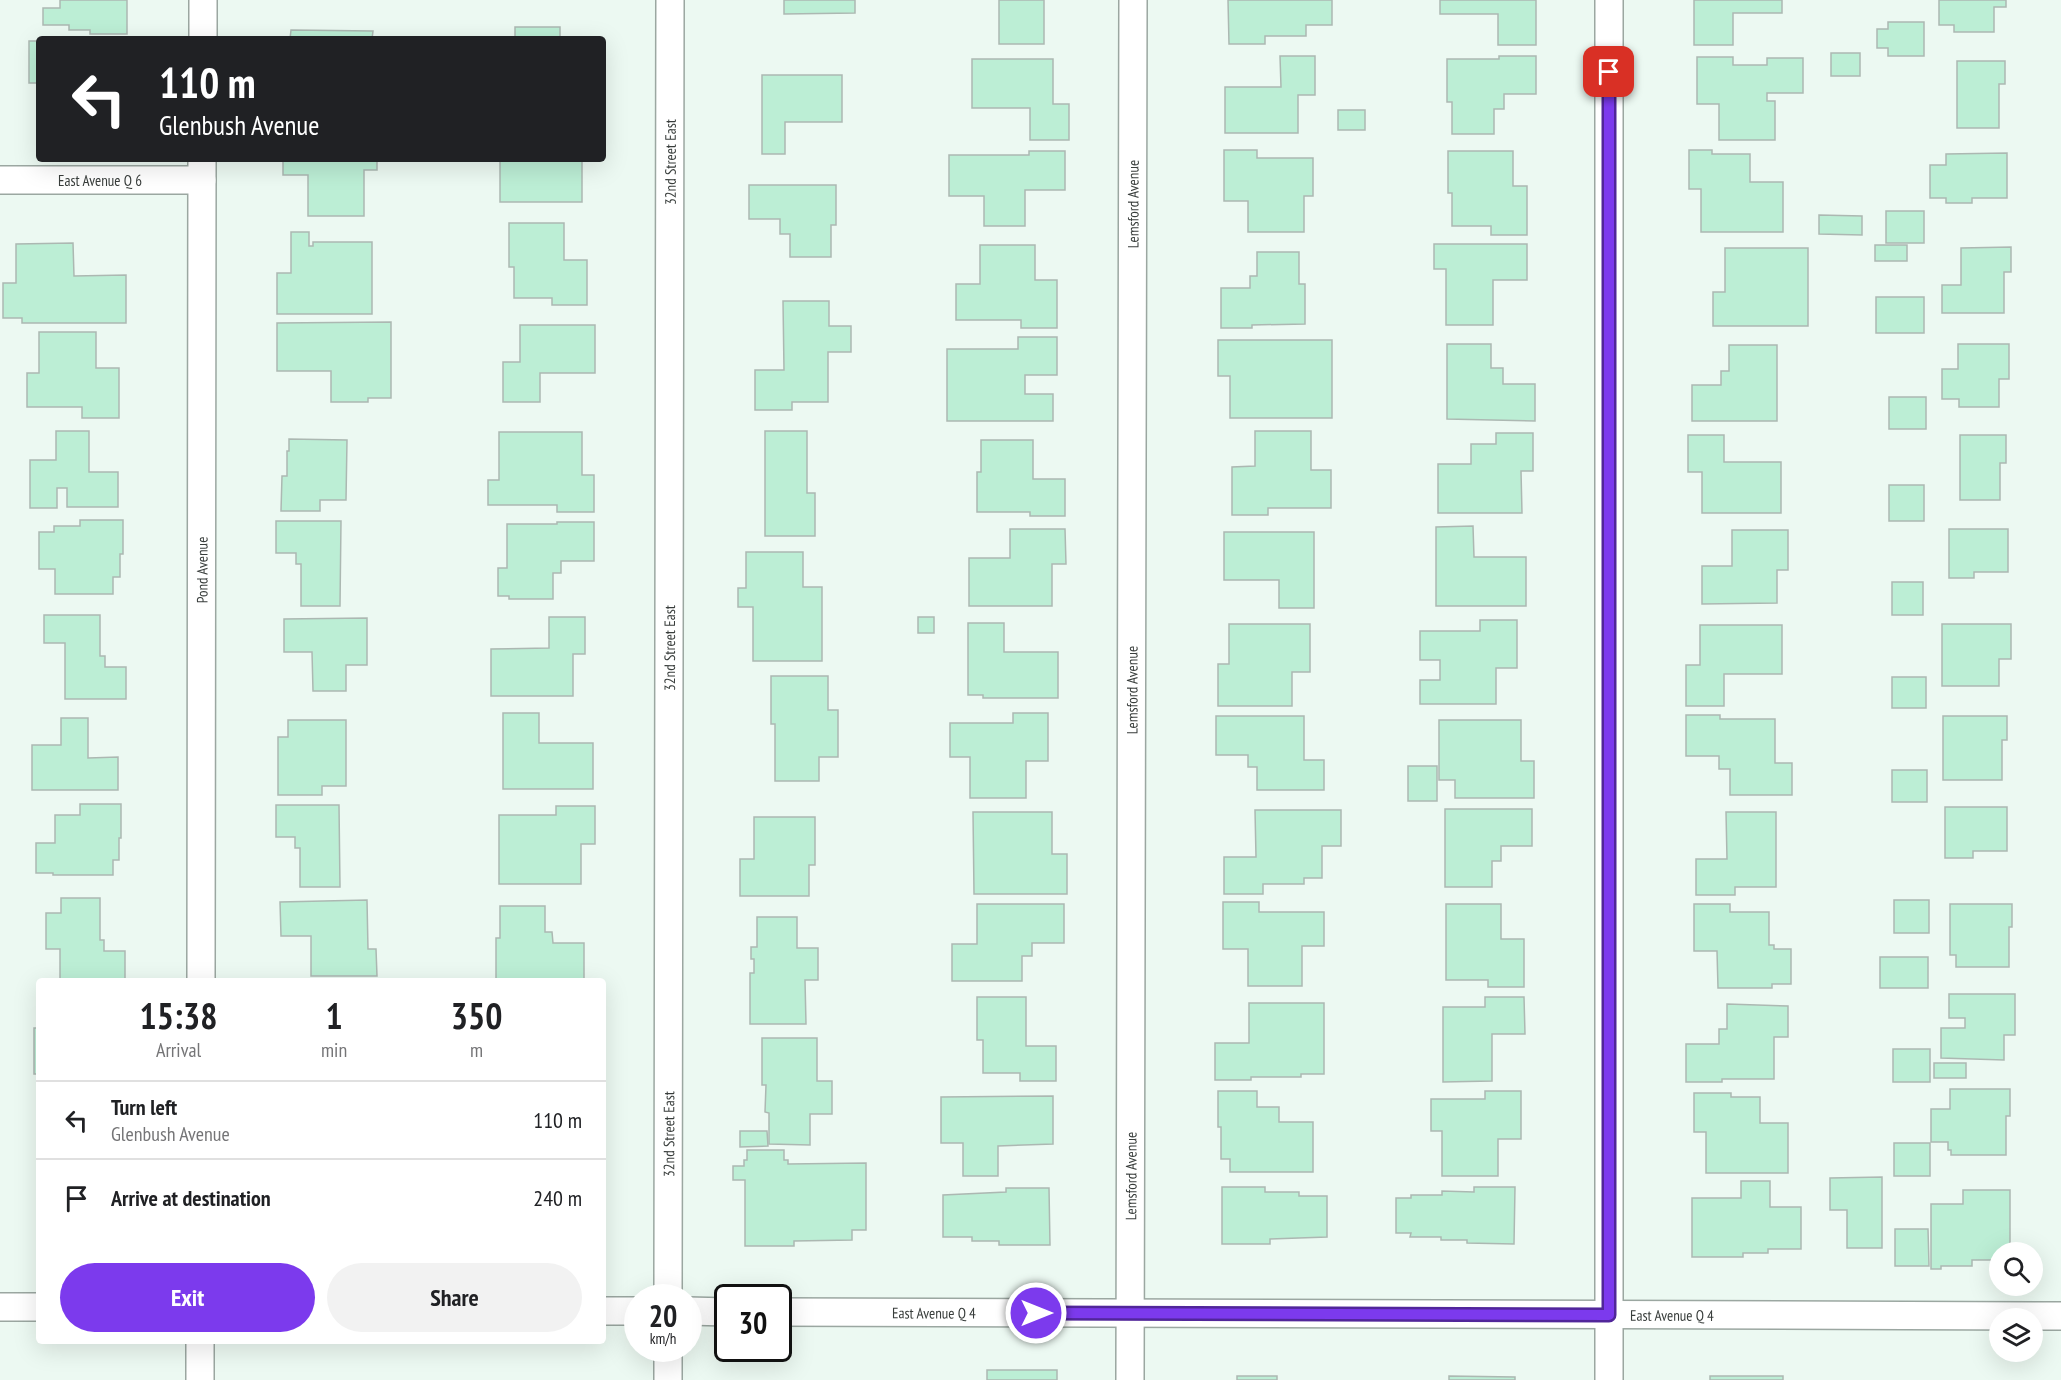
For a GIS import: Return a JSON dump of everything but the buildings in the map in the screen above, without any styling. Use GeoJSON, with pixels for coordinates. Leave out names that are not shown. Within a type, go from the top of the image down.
{"type":"FeatureCollection","features":[{"type":"Feature","properties":{"kind":"street"},"geometry":{"type":"LineString","coordinates":[[203,0],[203,36]]}},
{"type":"Feature","properties":{"kind":"street","name":"32nd Street East"},"geometry":{"type":"LineString","coordinates":[[668,1284],[670,0]]}},
{"type":"Feature","properties":{"kind":"street","name":"Lemsford Avenue"},"geometry":{"type":"LineString","coordinates":[[1130,1380],[1134,0]]}},
{"type":"Feature","properties":{"kind":"street"},"geometry":{"type":"LineString","coordinates":[[1609,0],[1609,1380]]}},
{"type":"Feature","properties":{"kind":"street","name":"East Avenue Q 6"},"geometry":{"type":"LineString","coordinates":[[0,180],[202,170]]}},
{"type":"Feature","properties":{"kind":"street","name":"Pond Avenue"},"geometry":{"type":"LineString","coordinates":[[201,978],[202,170]]}},
{"type":"Feature","properties":{"kind":"street"},"geometry":{"type":"LineString","coordinates":[[0,1307],[36,1307]]}},
{"type":"Feature","properties":{"kind":"street"},"geometry":{"type":"LineString","coordinates":[[606,1311],[624,1311]]}},
{"type":"Feature","properties":{"kind":"street","name":"East Avenue Q 4"},"geometry":{"type":"LineString","coordinates":[[792,1312],[2061,1316]]}},
{"type":"Feature","properties":{"kind":"street"},"geometry":{"type":"LineString","coordinates":[[200,1344],[200,1380]]}},
{"type":"Feature","properties":{"kind":"street"},"geometry":{"type":"LineString","coordinates":[[668,1362],[668,1380]]}},
{"type":"Feature","properties":{"kind":"route"},"geometry":{"type":"LineString","coordinates":[[1036,1313],[1609,1315],[1609,72]]}}]}
